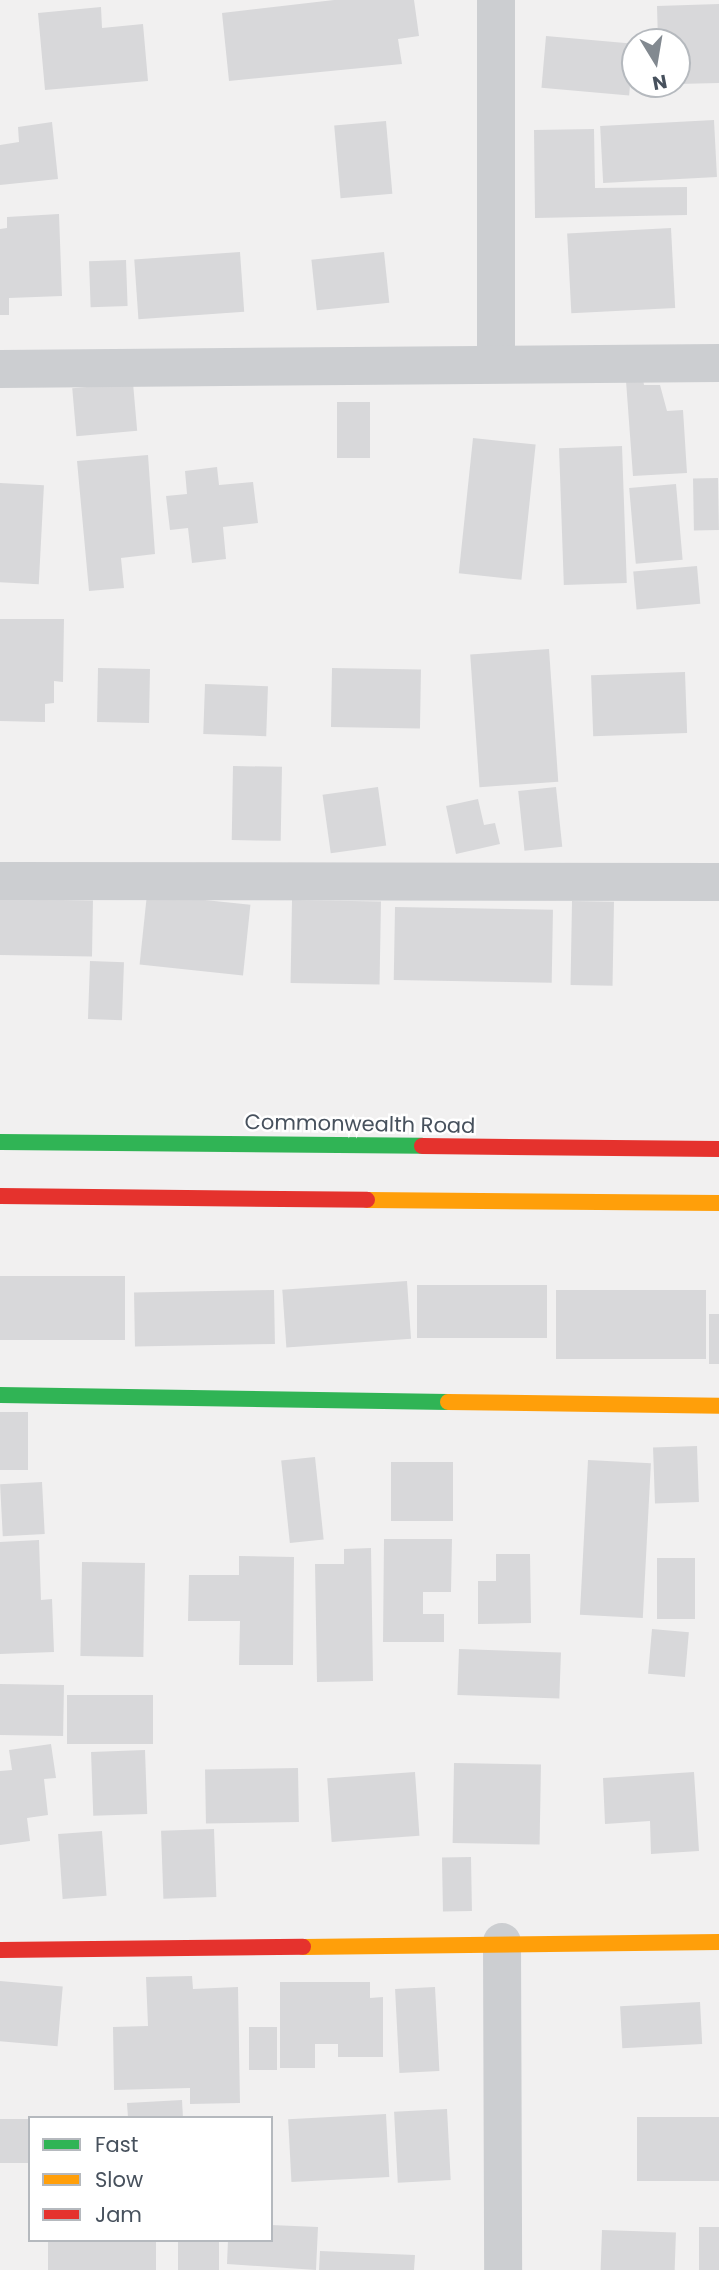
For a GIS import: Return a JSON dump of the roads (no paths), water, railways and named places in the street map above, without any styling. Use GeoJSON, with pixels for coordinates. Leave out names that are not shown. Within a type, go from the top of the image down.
{"type":"FeatureCollection","features":[{"type":"Feature","properties":{"kind":"street"},"geometry":{"type":"LineString","coordinates":[[496,0],[496,364]]}},
{"type":"Feature","properties":{"kind":"street"},"geometry":{"type":"LineString","coordinates":[[0,369],[719,363]]}},
{"type":"Feature","properties":{"kind":"street"},"geometry":{"type":"LineString","coordinates":[[0,881],[719,882]]}},
{"type":"Feature","properties":{"kind":"street","name":"Commonwealth Road"},"geometry":{"type":"LineString","coordinates":[[0,1142],[719,1149]]}},
{"type":"Feature","properties":{"kind":"street"},"geometry":{"type":"LineString","coordinates":[[0,1196],[719,1203]]}},
{"type":"Feature","properties":{"kind":"street"},"geometry":{"type":"LineString","coordinates":[[0,1395],[719,1406]]}},
{"type":"Feature","properties":{"kind":"street"},"geometry":{"type":"LineString","coordinates":[[0,1950],[502,1942],[719,1942]]}},
{"type":"Feature","properties":{"kind":"street"},"geometry":{"type":"LineString","coordinates":[[502,1942],[503,2270]]}}]}
